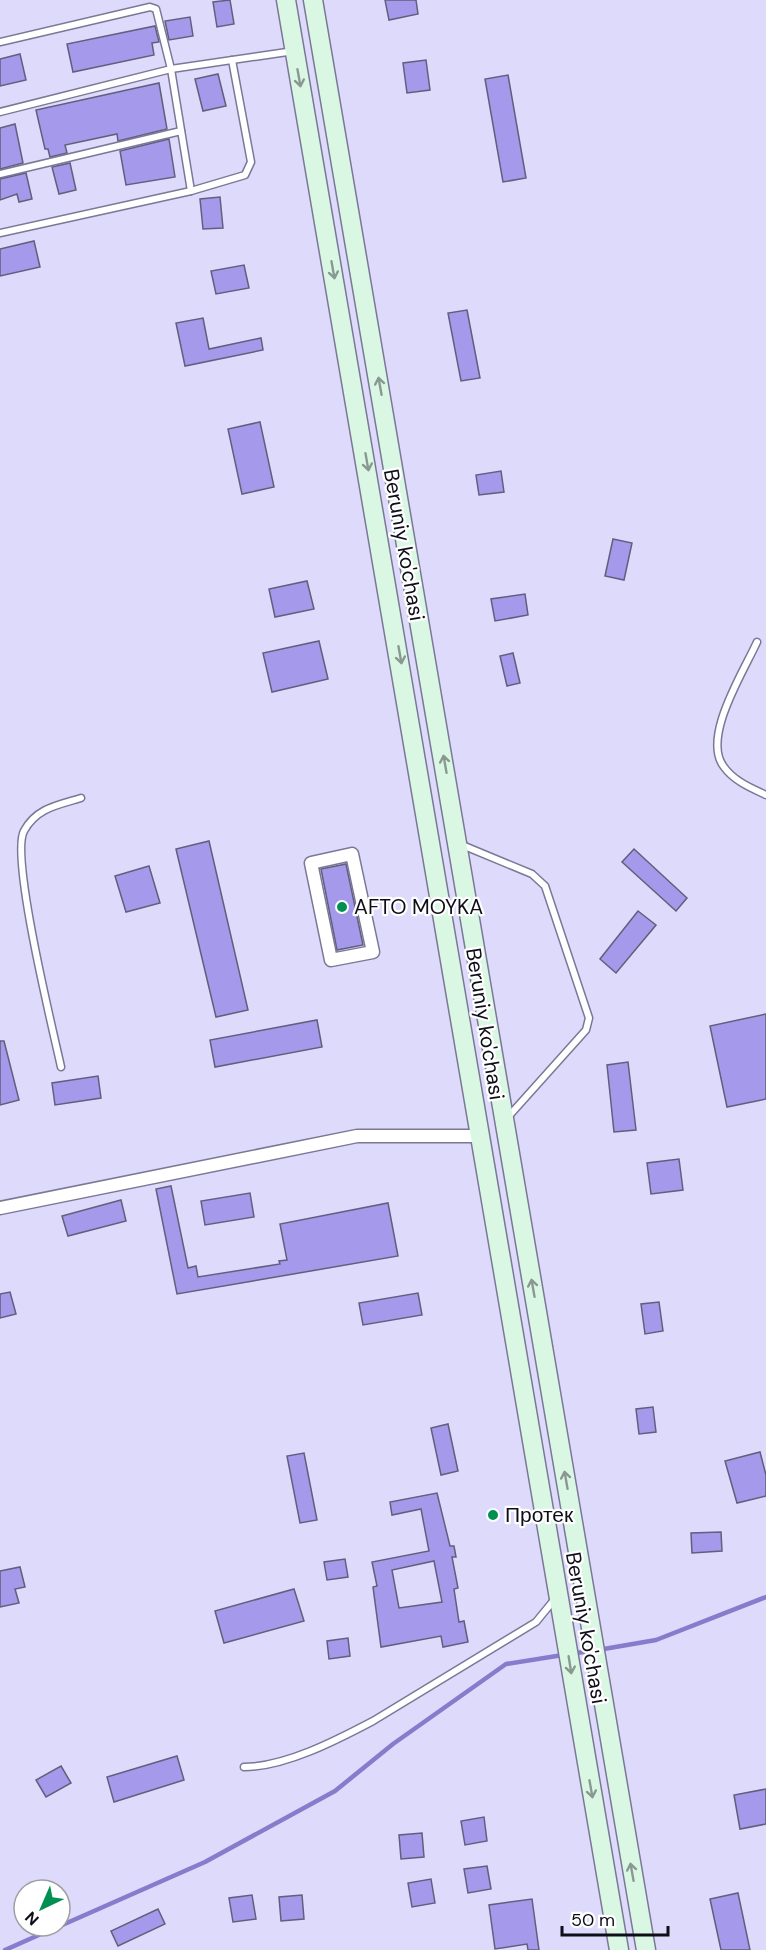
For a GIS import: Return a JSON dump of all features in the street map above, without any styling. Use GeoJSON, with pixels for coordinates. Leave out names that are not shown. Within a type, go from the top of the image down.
{"type":"FeatureCollection","features":[{"type":"Feature","properties":{"kind":"main road","name":"Beruniy ko'chasi"},"geometry":{"type":"LineString","coordinates":[[286,0],[619,1950]]}},
{"type":"Feature","properties":{"kind":"main road","name":"Beruniy ko'chasi"},"geometry":{"type":"LineString","coordinates":[[313,0],[646,1950]]}},
{"type":"Feature","properties":{"kind":"main road"},"geometry":{"type":"LineString","coordinates":[[424,800],[450,794]]}},
{"type":"Feature","properties":{"kind":"main road"},"geometry":{"type":"LineString","coordinates":[[532,1448],[560,1443]]}},
{"type":"Feature","properties":{"kind":"street"},"geometry":{"type":"LineString","coordinates":[[352,854],[373,952],[331,960],[311,863],[352,854]]}},
{"type":"Feature","properties":{"kind":"street"},"geometry":{"type":"LineString","coordinates":[[0,1208],[357,1136],[480,1136]]}},
{"type":"Feature","properties":{"kind":"lane"},"geometry":{"type":"LineString","coordinates":[[0,42],[150,7],[156,9],[171,69],[191,191]]}},
{"type":"Feature","properties":{"kind":"lane"},"geometry":{"type":"LineString","coordinates":[[0,112],[171,69],[295,51]]}},
{"type":"Feature","properties":{"kind":"lane"},"geometry":{"type":"LineString","coordinates":[[0,233],[191,191],[235,180],[245,175],[251,162],[232,60]]}},
{"type":"Feature","properties":{"kind":"lane"},"geometry":{"type":"LineString","coordinates":[[0,174],[181,132]]}},
{"type":"Feature","properties":{"kind":"lane"},"geometry":{"type":"LineString","coordinates":[[757,642],[723,715],[716,744],[723,767],[745,786],[766,795]]}},
{"type":"Feature","properties":{"kind":"lane"},"geometry":{"type":"LineString","coordinates":[[61,1067],[36,957],[22,867],[22,832],[40,810],[81,798]]}},
{"type":"Feature","properties":{"kind":"lane"},"geometry":{"type":"LineString","coordinates":[[458,844],[532,874],[545,886],[589,1018],[586,1030],[505,1121]]}},
{"type":"Feature","properties":{"kind":"lane"},"geometry":{"type":"LineString","coordinates":[[244,1767],[265,1767],[347,1735],[536,1622],[559,1601]]}},
{"type":"Feature","properties":{"kind":"building"},"geometry":{"type":"Polygon","coordinates":[[[230,0],[234,24],[217,27],[213,2],[230,0]]]}},
{"type":"Feature","properties":{"kind":"building"},"geometry":{"type":"Polygon","coordinates":[[[385,0],[416,0],[418,14],[389,20],[385,0]]]}},
{"type":"Feature","properties":{"kind":"building"},"geometry":{"type":"Polygon","coordinates":[[[190,17],[193,36],[169,40],[165,21],[190,17]]]}},
{"type":"Feature","properties":{"kind":"building"},"geometry":{"type":"Polygon","coordinates":[[[155,26],[159,42],[152,43],[154,55],[73,72],[67,44],[155,26]]]}},
{"type":"Feature","properties":{"kind":"building"},"geometry":{"type":"Polygon","coordinates":[[[20,54],[26,80],[0,86],[0,59],[20,54]]]}},
{"type":"Feature","properties":{"kind":"building"},"geometry":{"type":"Polygon","coordinates":[[[426,60],[430,90],[407,93],[403,63],[426,60]]]}},
{"type":"Feature","properties":{"kind":"building"},"geometry":{"type":"Polygon","coordinates":[[[218,74],[226,106],[203,111],[195,79],[218,74]]]}},
{"type":"Feature","properties":{"kind":"building"},"geometry":{"type":"Polygon","coordinates":[[[508,75],[526,178],[503,182],[485,79],[508,75]]]}},
{"type":"Feature","properties":{"kind":"building"},"geometry":{"type":"Polygon","coordinates":[[[159,83],[167,129],[118,141],[117,134],[65,145],[67,153],[50,157],[48,149],[45,149],[36,110],[159,83]]]}},
{"type":"Feature","properties":{"kind":"building"},"geometry":{"type":"Polygon","coordinates":[[[15,124],[23,163],[0,169],[0,128],[15,124]]]}},
{"type":"Feature","properties":{"kind":"building"},"geometry":{"type":"Polygon","coordinates":[[[169,139],[175,177],[126,185],[120,151],[169,139]]]}},
{"type":"Feature","properties":{"kind":"building"},"geometry":{"type":"Polygon","coordinates":[[[70,163],[76,190],[59,194],[52,167],[70,163]]]}},
{"type":"Feature","properties":{"kind":"building"},"geometry":{"type":"Polygon","coordinates":[[[26,173],[32,199],[19,202],[17,194],[0,200],[0,179],[26,173]]]}},
{"type":"Feature","properties":{"kind":"building"},"geometry":{"type":"Polygon","coordinates":[[[220,197],[223,228],[203,229],[200,199],[220,197]]]}},
{"type":"Feature","properties":{"kind":"building"},"geometry":{"type":"Polygon","coordinates":[[[34,241],[40,267],[0,276],[0,249],[34,241]]]}},
{"type":"Feature","properties":{"kind":"building"},"geometry":{"type":"Polygon","coordinates":[[[244,265],[249,288],[216,294],[211,271],[244,265]]]}},
{"type":"Feature","properties":{"kind":"building"},"geometry":{"type":"Polygon","coordinates":[[[467,310],[480,378],[461,381],[448,313],[467,310]]]}},
{"type":"Feature","properties":{"kind":"building"},"geometry":{"type":"Polygon","coordinates":[[[203,318],[209,349],[261,338],[263,350],[185,366],[176,323],[203,318]]]}},
{"type":"Feature","properties":{"kind":"building"},"geometry":{"type":"Polygon","coordinates":[[[260,422],[274,487],[242,494],[228,429],[260,422]]]}},
{"type":"Feature","properties":{"kind":"building"},"geometry":{"type":"Polygon","coordinates":[[[501,471],[504,492],[479,495],[476,475],[501,471]]]}},
{"type":"Feature","properties":{"kind":"building"},"geometry":{"type":"Polygon","coordinates":[[[613,539],[632,543],[624,580],[605,576],[613,539]]]}},
{"type":"Feature","properties":{"kind":"building"},"geometry":{"type":"Polygon","coordinates":[[[307,581],[314,609],[275,617],[269,589],[307,581]]]}},
{"type":"Feature","properties":{"kind":"building"},"geometry":{"type":"Polygon","coordinates":[[[525,594],[528,615],[495,621],[491,599],[525,594]]]}},
{"type":"Feature","properties":{"kind":"building"},"geometry":{"type":"Polygon","coordinates":[[[319,641],[328,679],[272,692],[263,653],[319,641]]]}},
{"type":"Feature","properties":{"kind":"building"},"geometry":{"type":"Polygon","coordinates":[[[513,653],[520,683],[507,686],[500,656],[513,653]]]}},
{"type":"Feature","properties":{"kind":"building"},"geometry":{"type":"Polygon","coordinates":[[[209,841],[248,1010],[216,1017],[176,849],[209,841]]]}},
{"type":"Feature","properties":{"kind":"building"},"geometry":{"type":"Polygon","coordinates":[[[634,849],[687,898],[676,911],[622,862],[634,849]]]}},
{"type":"Feature","properties":{"kind":"building"},"geometry":{"type":"Polygon","coordinates":[[[346,864],[363,945],[337,950],[321,869],[346,864]]]}},
{"type":"Feature","properties":{"kind":"building"},"geometry":{"type":"Polygon","coordinates":[[[149,866],[160,903],[126,912],[115,876],[149,866]]]}},
{"type":"Feature","properties":{"kind":"building"},"geometry":{"type":"Polygon","coordinates":[[[638,911],[656,925],[616,973],[600,959],[638,911]]]}},
{"type":"Feature","properties":{"kind":"building"},"geometry":{"type":"Polygon","coordinates":[[[766,1014],[766,1099],[727,1107],[710,1026],[766,1014]]]}},
{"type":"Feature","properties":{"kind":"building"},"geometry":{"type":"Polygon","coordinates":[[[317,1020],[322,1047],[215,1067],[210,1040],[317,1020]]]}},
{"type":"Feature","properties":{"kind":"building"},"geometry":{"type":"Polygon","coordinates":[[[0,1041],[4,1041],[19,1100],[0,1105],[0,1041]]]}},
{"type":"Feature","properties":{"kind":"building"},"geometry":{"type":"Polygon","coordinates":[[[628,1062],[636,1130],[614,1132],[607,1065],[628,1062]]]}},
{"type":"Feature","properties":{"kind":"building"},"geometry":{"type":"Polygon","coordinates":[[[98,1076],[101,1098],[55,1105],[52,1083],[98,1076]]]}},
{"type":"Feature","properties":{"kind":"building"},"geometry":{"type":"Polygon","coordinates":[[[679,1159],[683,1190],[651,1194],[647,1163],[679,1159]]]}},
{"type":"Feature","properties":{"kind":"building"},"geometry":{"type":"Polygon","coordinates":[[[171,1186],[188,1268],[196,1266],[198,1277],[280,1264],[279,1261],[287,1260],[280,1224],[388,1203],[398,1256],[177,1294],[156,1189],[171,1186]]]}},
{"type":"Feature","properties":{"kind":"building"},"geometry":{"type":"Polygon","coordinates":[[[250,1193],[254,1217],[205,1225],[201,1201],[250,1193]]]}},
{"type":"Feature","properties":{"kind":"building"},"geometry":{"type":"Polygon","coordinates":[[[121,1200],[126,1221],[68,1236],[62,1216],[121,1200]]]}},
{"type":"Feature","properties":{"kind":"building"},"geometry":{"type":"Polygon","coordinates":[[[10,1292],[16,1314],[0,1318],[0,1294],[10,1292]]]}},
{"type":"Feature","properties":{"kind":"building"},"geometry":{"type":"Polygon","coordinates":[[[418,1293],[422,1315],[363,1325],[359,1303],[418,1293]]]}},
{"type":"Feature","properties":{"kind":"building"},"geometry":{"type":"Polygon","coordinates":[[[659,1302],[663,1331],[645,1334],[641,1304],[659,1302]]]}},
{"type":"Feature","properties":{"kind":"building"},"geometry":{"type":"Polygon","coordinates":[[[653,1407],[656,1432],[639,1434],[636,1409],[653,1407]]]}},
{"type":"Feature","properties":{"kind":"building"},"geometry":{"type":"Polygon","coordinates":[[[448,1424],[458,1471],[441,1475],[431,1428],[448,1424]]]}},
{"type":"Feature","properties":{"kind":"building"},"geometry":{"type":"Polygon","coordinates":[[[760,1452],[766,1475],[766,1496],[737,1503],[725,1461],[760,1452]]]}},
{"type":"Feature","properties":{"kind":"building"},"geometry":{"type":"Polygon","coordinates":[[[304,1453],[317,1520],[300,1523],[287,1456],[304,1453]]]}},
{"type":"Feature","properties":{"kind":"building"},"geometry":{"type":"Polygon","coordinates":[[[437,1493],[450,1546],[454,1546],[456,1557],[452,1557],[458,1588],[454,1589],[459,1622],[464,1621],[468,1642],[443,1647],[441,1636],[381,1647],[373,1587],[377,1586],[372,1562],[429,1551],[421,1509],[392,1515],[390,1502],[437,1493]],[[434,1561],[392,1570],[399,1608],[442,1602],[434,1561]]]}},
{"type":"Feature","properties":{"kind":"building"},"geometry":{"type":"Polygon","coordinates":[[[721,1532],[722,1551],[692,1553],[691,1533],[721,1532]]]}},
{"type":"Feature","properties":{"kind":"building"},"geometry":{"type":"Polygon","coordinates":[[[345,1559],[348,1577],[327,1580],[324,1562],[345,1559]]]}},
{"type":"Feature","properties":{"kind":"building"},"geometry":{"type":"Polygon","coordinates":[[[20,1567],[25,1587],[15,1589],[19,1603],[0,1607],[0,1571],[20,1567]]]}},
{"type":"Feature","properties":{"kind":"building"},"geometry":{"type":"Polygon","coordinates":[[[294,1589],[304,1621],[224,1643],[215,1611],[294,1589]]]}},
{"type":"Feature","properties":{"kind":"building"},"geometry":{"type":"Polygon","coordinates":[[[348,1638],[350,1656],[329,1659],[327,1641],[348,1638]]]}},
{"type":"Feature","properties":{"kind":"building"},"geometry":{"type":"Polygon","coordinates":[[[177,1756],[184,1780],[114,1802],[107,1777],[177,1756]]]}},
{"type":"Feature","properties":{"kind":"building"},"geometry":{"type":"Polygon","coordinates":[[[61,1766],[71,1783],[46,1797],[36,1780],[61,1766]]]}},
{"type":"Feature","properties":{"kind":"building"},"geometry":{"type":"Polygon","coordinates":[[[766,1789],[766,1824],[740,1829],[734,1795],[766,1789]]]}},
{"type":"Feature","properties":{"kind":"building"},"geometry":{"type":"Polygon","coordinates":[[[484,1817],[487,1841],[465,1845],[461,1821],[484,1817]]]}},
{"type":"Feature","properties":{"kind":"building"},"geometry":{"type":"Polygon","coordinates":[[[422,1833],[424,1857],[401,1859],[399,1835],[422,1833]]]}},
{"type":"Feature","properties":{"kind":"building"},"geometry":{"type":"Polygon","coordinates":[[[487,1866],[491,1889],[468,1893],[464,1869],[487,1866]]]}},
{"type":"Feature","properties":{"kind":"building"},"geometry":{"type":"Polygon","coordinates":[[[431,1879],[435,1903],[412,1907],[408,1883],[431,1879]]]}},
{"type":"Feature","properties":{"kind":"building"},"geometry":{"type":"Polygon","coordinates":[[[738,1893],[750,1950],[721,1950],[710,1899],[738,1893]]]}},
{"type":"Feature","properties":{"kind":"building"},"geometry":{"type":"Polygon","coordinates":[[[252,1895],[256,1919],[233,1922],[229,1898],[252,1895]]]}},
{"type":"Feature","properties":{"kind":"building"},"geometry":{"type":"Polygon","coordinates":[[[302,1895],[304,1919],[281,1921],[279,1897],[302,1895]]]}},
{"type":"Feature","properties":{"kind":"building"},"geometry":{"type":"Polygon","coordinates":[[[532,1899],[539,1950],[528,1950],[527,1944],[495,1949],[489,1905],[532,1899]]]}},
{"type":"Feature","properties":{"kind":"building"},"geometry":{"type":"Polygon","coordinates":[[[158,1909],[165,1924],[118,1946],[111,1931],[158,1909]]]}},
{"type":"Feature","properties":{"kind":"waterway"},"geometry":{"type":"LineString","coordinates":[[598,1650],[656,1640],[766,1597]]}},
{"type":"Feature","properties":{"kind":"waterway"},"geometry":{"type":"LineString","coordinates":[[571,1654],[589,1651]]}},
{"type":"Feature","properties":{"kind":"waterway"},"geometry":{"type":"LineString","coordinates":[[72,1921],[205,1862],[335,1791],[393,1744],[506,1664],[563,1655]]}},
{"type":"Feature","properties":{"kind":"waterway"},"geometry":{"type":"LineString","coordinates":[[5,1950],[32,1938]]}},
{"type":"Feature","properties":{"kind":"place","name":"AFTO MOYKA"},"geometry":{"type":"Point","coordinates":[342,907]}},
{"type":"Feature","properties":{"kind":"place","name":"Протек"},"geometry":{"type":"Point","coordinates":[493,1515]}}]}
